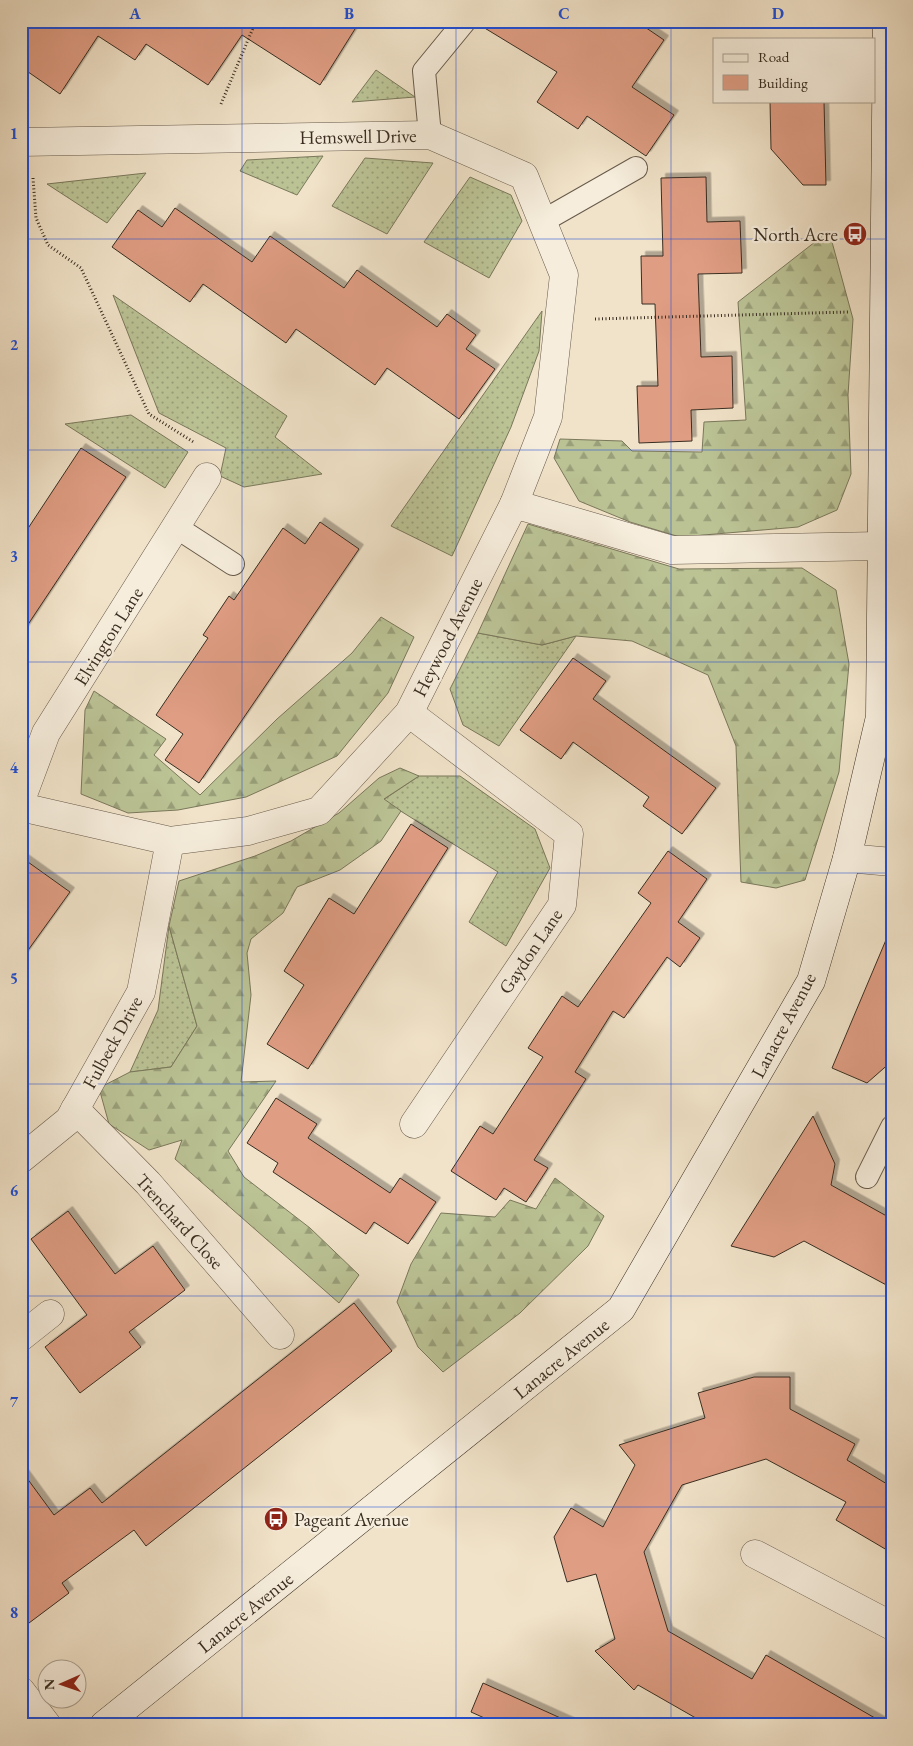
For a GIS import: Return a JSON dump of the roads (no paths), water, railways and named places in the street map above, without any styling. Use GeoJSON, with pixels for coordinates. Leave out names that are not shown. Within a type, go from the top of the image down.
{"type":"FeatureCollection","features":[{"type":"Feature","properties":{"kind":"street","name":"Lanacre Avenue"},"geometry":{"type":"LineString","coordinates":[[104,1725],[621,1309],[811,981],[847,858],[880,717],[880,546],[888,21]]}},
{"type":"Feature","properties":{"kind":"street","name":"Hemswell Drive"},"geometry":{"type":"LineString","coordinates":[[25,142],[430,135],[524,176],[564,275],[548,417],[514,504]]}},
{"type":"Feature","properties":{"kind":"street","name":"Elvington Lane"},"geometry":{"type":"LineString","coordinates":[[21,800],[46,733],[208,477]]}},
{"type":"Feature","properties":{"kind":"street"},"geometry":{"type":"LineString","coordinates":[[514,504],[672,550],[880,546]]}},
{"type":"Feature","properties":{"kind":"street","name":"Heywood Avenue"},"geometry":{"type":"LineString","coordinates":[[21,807],[170,841],[248,831],[319,811],[409,713],[514,504]]}},
{"type":"Feature","properties":{"kind":"street","name":"Gaydon Lane"},"geometry":{"type":"LineString","coordinates":[[409,713],[570,834],[562,904],[414,1124]]}},
{"type":"Feature","properties":{"kind":"street","name":"Fulbeck Drive"},"geometry":{"type":"LineString","coordinates":[[21,1159],[69,1120],[141,992],[170,841]]}},
{"type":"Feature","properties":{"kind":"street"},"geometry":{"type":"LineString","coordinates":[[847,858],[892,862]]}},
{"type":"Feature","properties":{"kind":"street","name":"Trenchard Close"},"geometry":{"type":"LineString","coordinates":[[75,1109],[148,1183],[280,1336]]}},
{"type":"Feature","properties":{"kind":"street"},"geometry":{"type":"LineString","coordinates":[[21,1337],[50,1314]]}},
{"type":"Feature","properties":{"kind":"street"},"geometry":{"type":"LineString","coordinates":[[755,1554],[892,1626]]}},
{"type":"Feature","properties":{"kind":"street"},"geometry":{"type":"LineString","coordinates":[[21,1691],[47,1725]]}},
{"type":"Feature","properties":{"kind":"lane"},"geometry":{"type":"LineString","coordinates":[[430,135],[424,71],[465,21]]}},
{"type":"Feature","properties":{"kind":"lane"},"geometry":{"type":"LineString","coordinates":[[542,221],[636,168]]}},
{"type":"Feature","properties":{"kind":"lane"},"geometry":{"type":"LineString","coordinates":[[176,528],[233,564]]}},
{"type":"Feature","properties":{"kind":"lane"},"geometry":{"type":"LineString","coordinates":[[867,1178],[892,1127]]}},
{"type":"Feature","properties":{"kind":"place","name":"North Acre"},"geometry":{"type":"Point","coordinates":[855,234]}},
{"type":"Feature","properties":{"kind":"place","name":"Pageant Avenue"},"geometry":{"type":"Point","coordinates":[276,1519]}}]}
